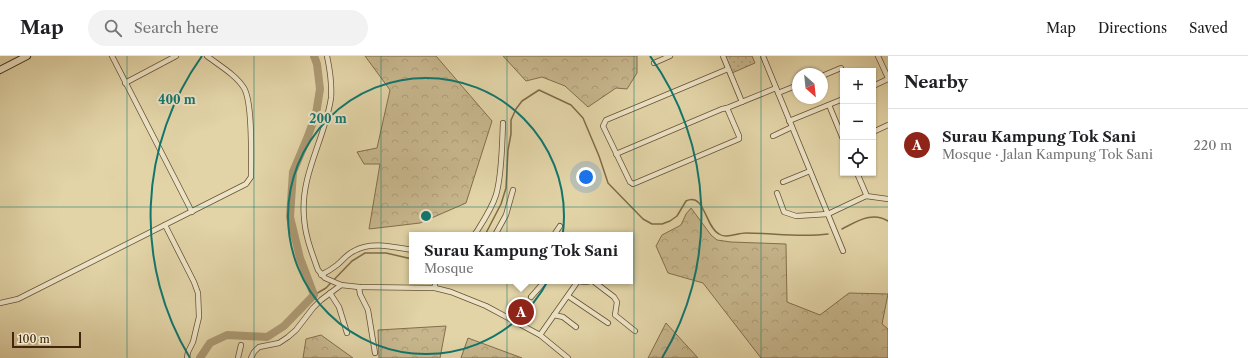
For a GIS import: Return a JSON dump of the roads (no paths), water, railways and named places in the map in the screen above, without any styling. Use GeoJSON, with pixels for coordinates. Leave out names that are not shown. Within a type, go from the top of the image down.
{"type":"FeatureCollection","features":[{"type":"Feature","properties":{"kind":"main road"},"geometry":{"type":"LineString","coordinates":[[0,70],[27,56]]}},
{"type":"Feature","properties":{"kind":"street"},"geometry":{"type":"LineString","coordinates":[[112,56],[192,212]]}},
{"type":"Feature","properties":{"kind":"street"},"geometry":{"type":"LineString","coordinates":[[125,83],[176,56]]}},
{"type":"Feature","properties":{"kind":"street"},"geometry":{"type":"LineString","coordinates":[[0,303],[18,299],[246,184],[251,177],[249,104],[245,90],[238,80],[207,56]]}},
{"type":"Feature","properties":{"kind":"street"},"geometry":{"type":"LineString","coordinates":[[327,56],[332,78],[331,99],[323,131],[309,173],[304,200],[304,217],[307,236],[318,270],[323,276],[340,285],[359,287],[435,288],[451,292],[486,306],[540,335],[568,358]]}},
{"type":"Feature","properties":{"kind":"street"},"geometry":{"type":"LineString","coordinates":[[654,63],[670,56]]}},
{"type":"Feature","properties":{"kind":"street"},"geometry":{"type":"LineString","coordinates":[[723,56],[742,102]]}},
{"type":"Feature","properties":{"kind":"street"},"geometry":{"type":"LineString","coordinates":[[763,56],[843,251]]}},
{"type":"Feature","properties":{"kind":"street"},"geometry":{"type":"LineString","coordinates":[[876,84],[888,78],[878,56]]}},
{"type":"Feature","properties":{"kind":"street"},"geometry":{"type":"LineString","coordinates":[[828,73],[840,68]]}},
{"type":"Feature","properties":{"kind":"street"},"geometry":{"type":"LineString","coordinates":[[727,108],[739,139],[637,183],[631,184],[603,124],[606,120],[728,69]]}},
{"type":"Feature","properties":{"kind":"street"},"geometry":{"type":"LineString","coordinates":[[778,93],[792,87]]}},
{"type":"Feature","properties":{"kind":"street"},"geometry":{"type":"LineString","coordinates":[[616,154],[776,88]]}},
{"type":"Feature","properties":{"kind":"street"},"geometry":{"type":"LineString","coordinates":[[789,121],[840,100]]}},
{"type":"Feature","properties":{"kind":"street"},"geometry":{"type":"LineString","coordinates":[[829,105],[840,131]]}},
{"type":"Feature","properties":{"kind":"street"},"geometry":{"type":"LineString","coordinates":[[477,232],[497,194],[501,166],[503,123]]}},
{"type":"Feature","properties":{"kind":"street"},"geometry":{"type":"LineString","coordinates":[[876,131],[888,125]]}},
{"type":"Feature","properties":{"kind":"street"},"geometry":{"type":"LineString","coordinates":[[773,136],[792,127]]}},
{"type":"Feature","properties":{"kind":"street"},"geometry":{"type":"LineString","coordinates":[[782,182],[810,171]]}},
{"type":"Feature","properties":{"kind":"street"},"geometry":{"type":"LineString","coordinates":[[859,176],[866,196]]}},
{"type":"Feature","properties":{"kind":"street"},"geometry":{"type":"LineString","coordinates":[[497,232],[506,215],[513,190]]}},
{"type":"Feature","properties":{"kind":"street"},"geometry":{"type":"LineString","coordinates":[[777,193],[784,212],[796,216],[828,214],[866,196],[888,199]]}},
{"type":"Feature","properties":{"kind":"street"},"geometry":{"type":"LineString","coordinates":[[165,225],[194,282],[198,293],[199,317],[193,342],[187,358]]}},
{"type":"Feature","properties":{"kind":"street"},"geometry":{"type":"LineString","coordinates":[[556,232],[560,226]]}},
{"type":"Feature","properties":{"kind":"street"},"geometry":{"type":"LineString","coordinates":[[323,276],[354,250],[363,247],[393,246],[409,249]]}},
{"type":"Feature","properties":{"kind":"street"},"geometry":{"type":"LineString","coordinates":[[532,297],[543,284]]}},
{"type":"Feature","properties":{"kind":"street"},"geometry":{"type":"LineString","coordinates":[[540,335],[576,284]]}},
{"type":"Feature","properties":{"kind":"street"},"geometry":{"type":"LineString","coordinates":[[596,284],[617,302],[615,315],[635,331]]}},
{"type":"Feature","properties":{"kind":"street"},"geometry":{"type":"LineString","coordinates":[[251,358],[259,347],[278,343],[288,337],[296,330],[314,308],[340,285]]}},
{"type":"Feature","properties":{"kind":"street"},"geometry":{"type":"LineString","coordinates":[[359,287],[361,297],[368,310],[375,353]]}},
{"type":"Feature","properties":{"kind":"street"},"geometry":{"type":"LineString","coordinates":[[330,293],[339,307],[346,333]]}},
{"type":"Feature","properties":{"kind":"street"},"geometry":{"type":"LineString","coordinates":[[568,296],[608,323]]}},
{"type":"Feature","properties":{"kind":"street"},"geometry":{"type":"LineString","coordinates":[[554,315],[563,317],[576,327]]}},
{"type":"Feature","properties":{"kind":"street"},"geometry":{"type":"LineString","coordinates":[[238,358],[241,345]]}},
{"type":"Feature","properties":{"kind":"waterway"},"geometry":{"type":"LineString","coordinates":[[200,358],[210,343],[227,335],[267,337],[284,326],[314,295],[300,258],[290,217],[293,172],[316,114],[320,89],[317,64],[314,56]]}},
{"type":"Feature","properties":{"kind":"waterway"},"geometry":{"type":"LineString","coordinates":[[487,232],[501,204],[506,188],[511,120],[522,101],[539,90],[571,105],[583,118],[599,156],[608,183],[643,219],[652,224],[662,224],[670,221],[677,216],[686,201],[692,200],[697,201],[701,206],[714,230],[725,236],[743,233],[797,235],[828,234]]}},
{"type":"Feature","properties":{"kind":"waterway"},"geometry":{"type":"LineString","coordinates":[[842,229],[870,217],[882,218],[888,221]]}},
{"type":"Feature","properties":{"kind":"waterway"},"geometry":{"type":"LineString","coordinates":[[314,295],[326,288],[352,261],[365,253],[386,253],[409,258]]}},
{"type":"Feature","properties":{"kind":"place","name":"Surau Kampung Tok Sani"},"geometry":{"type":"Point","coordinates":[521,312]}}]}
